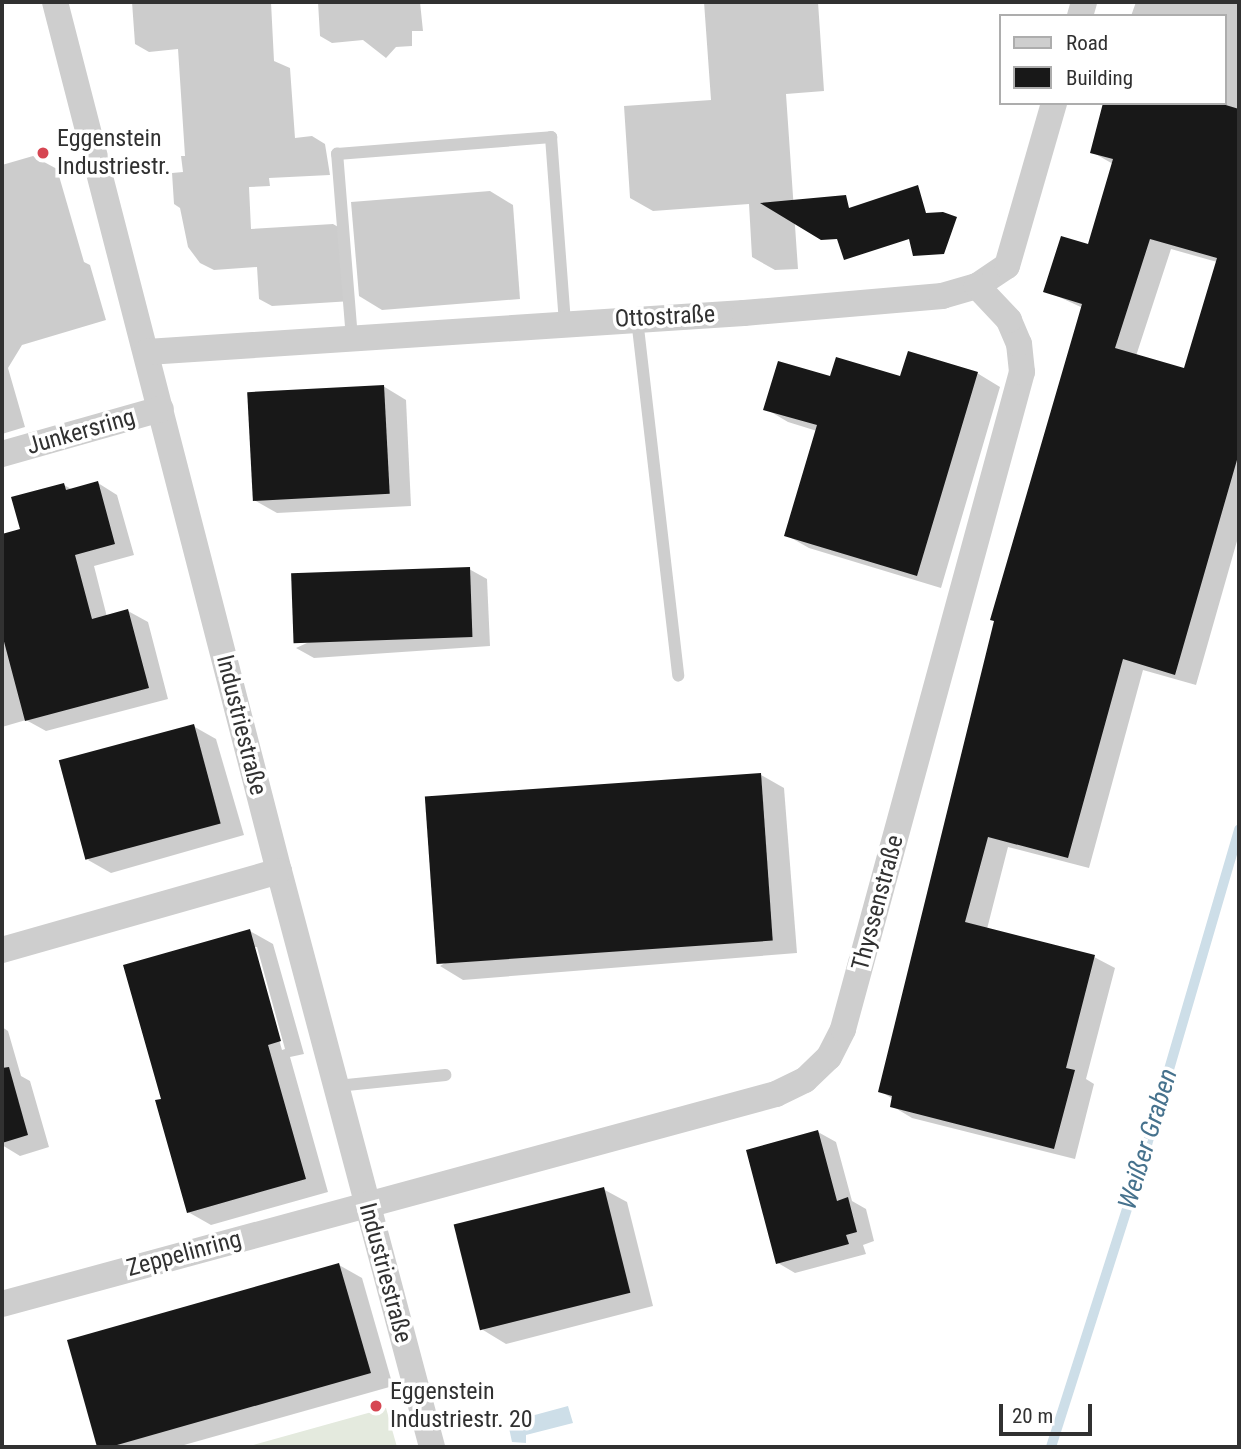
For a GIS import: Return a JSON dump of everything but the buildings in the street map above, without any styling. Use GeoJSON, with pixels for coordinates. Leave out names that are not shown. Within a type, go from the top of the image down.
{"type":"FeatureCollection","features":[{"type":"Feature","properties":{"kind":"street","name":"Industriestraße"},"geometry":{"type":"LineString","coordinates":[[55,2],[279,872],[432,1447]]}},
{"type":"Feature","properties":{"kind":"street","name":"Ottostraße"},"geometry":{"type":"LineString","coordinates":[[147,352],[942,296],[976,286],[1007,267],[1053,105]]}},
{"type":"Feature","properties":{"kind":"street","name":"Thyssenstraße"},"geometry":{"type":"LineString","coordinates":[[367,1204],[776,1094],[805,1080],[829,1057],[843,1029],[1022,372],[1019,344],[1009,320],[976,286]]}},
{"type":"Feature","properties":{"kind":"street","name":"Junkersring"},"geometry":{"type":"LineString","coordinates":[[2,454],[161,410]]}},
{"type":"Feature","properties":{"kind":"street"},"geometry":{"type":"LineString","coordinates":[[2,950],[279,872]]}},
{"type":"Feature","properties":{"kind":"street","name":"Zeppelinring"},"geometry":{"type":"LineString","coordinates":[[2,1304],[367,1204]]}},
{"type":"Feature","properties":{"kind":"lane"},"geometry":{"type":"LineString","coordinates":[[352,339],[337,154],[551,137],[565,324]]}},
{"type":"Feature","properties":{"kind":"lane"},"geometry":{"type":"LineString","coordinates":[[637,319],[678,676]]}},
{"type":"Feature","properties":{"kind":"lane"},"geometry":{"type":"LineString","coordinates":[[337,1086],[444,1075]]}},
{"type":"Feature","properties":{"kind":"shaded area"},"geometry":{"type":"Polygon","coordinates":[[[568,1406],[573,1423],[526,1435],[526,1443],[512,1442],[509,1428],[520,1419],[568,1406]]]}},
{"type":"Feature","properties":{"kind":"shaded area"},"geometry":{"type":"Polygon","coordinates":[[[386,1408],[397,1447],[246,1447],[386,1408]]]}},
{"type":"Feature","properties":{"kind":"waterway","name":"Weißer Graben"},"geometry":{"type":"LineString","coordinates":[[1051,1447],[1139,1172],[1239,829]]}},
{"type":"Feature","properties":{"kind":"place","name":"Eggenstein Industriestr."},"geometry":{"type":"Point","coordinates":[43,153]}},
{"type":"Feature","properties":{"kind":"place","name":"Eggenstein Industriestr. 20"},"geometry":{"type":"Point","coordinates":[376,1406]}}]}
